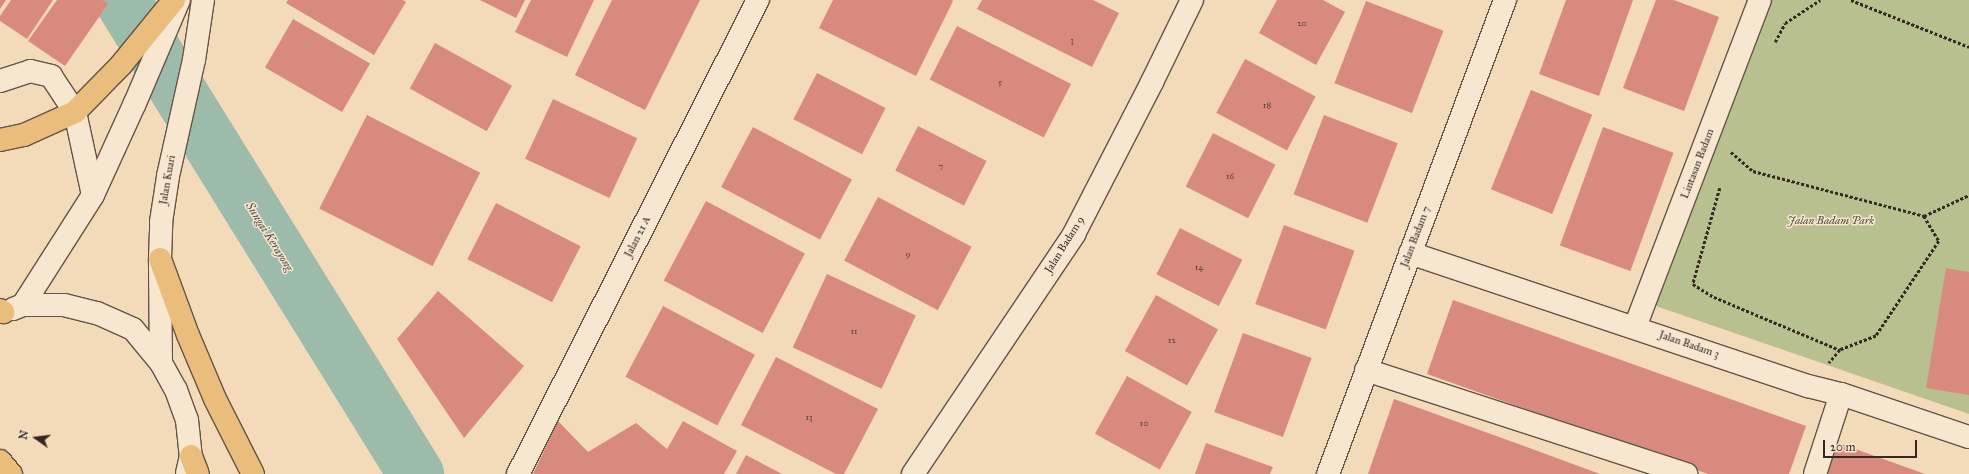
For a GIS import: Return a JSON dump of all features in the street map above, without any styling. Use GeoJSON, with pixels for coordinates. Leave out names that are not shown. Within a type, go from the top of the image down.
{"type":"FeatureCollection","features":[{"type":"Feature","properties":{"kind":"highway"},"geometry":{"type":"LineString","coordinates":[[0,140],[24,135],[75,112],[121,65],[174,0]]}},
{"type":"Feature","properties":{"kind":"highway"},"geometry":{"type":"LineString","coordinates":[[160,259],[188,335],[215,399],[253,474]]}},
{"type":"Feature","properties":{"kind":"highway"},"geometry":{"type":"LineString","coordinates":[[0,461],[11,474]]}},
{"type":"Feature","properties":{"kind":"street"},"geometry":{"type":"LineString","coordinates":[[23,305],[93,195],[135,103],[179,0]]}},
{"type":"Feature","properties":{"kind":"street","name":"Jalan Kuari"},"geometry":{"type":"LineString","coordinates":[[161,363],[161,222],[168,176],[194,60],[203,0]]}},
{"type":"Feature","properties":{"kind":"street","name":"Jalan 21 A"},"geometry":{"type":"LineString","coordinates":[[518,474],[758,0]]}},
{"type":"Feature","properties":{"kind":"street","name":"Jalan Badam 9"},"geometry":{"type":"LineString","coordinates":[[913,474],[1074,234],[1152,82],[1192,0]]}},
{"type":"Feature","properties":{"kind":"street","name":"Jalan Badam 7"},"geometry":{"type":"LineString","coordinates":[[1328,474],[1505,0]]}},
{"type":"Feature","properties":{"kind":"street","name":"Lintasan Badam"},"geometry":{"type":"LineString","coordinates":[[1635,327],[1760,0]]}},
{"type":"Feature","properties":{"kind":"street"},"geometry":{"type":"LineString","coordinates":[[0,81],[30,71],[51,76],[75,112],[93,195]]}},
{"type":"Feature","properties":{"kind":"street","name":"Jalan Badam 3"},"geometry":{"type":"LineString","coordinates":[[1410,253],[1808,386],[1841,394],[1969,437]]}},
{"type":"Feature","properties":{"kind":"street"},"geometry":{"type":"LineString","coordinates":[[1,312],[23,305],[64,305],[97,313],[133,329],[161,363],[176,390],[187,420],[192,468]]}},
{"type":"Feature","properties":{"kind":"street"},"geometry":{"type":"LineString","coordinates":[[1366,370],[1687,474]]}},
{"type":"Feature","properties":{"kind":"street"},"geometry":{"type":"LineString","coordinates":[[1815,474],[1841,394]]}},
{"type":"Feature","properties":{"kind":"path"},"geometry":{"type":"LineString","coordinates":[[1851,0],[1969,47]]}},
{"type":"Feature","properties":{"kind":"path"},"geometry":{"type":"LineString","coordinates":[[1710,133],[1753,171],[1924,216],[1969,195]]}},
{"type":"Feature","properties":{"kind":"path"},"geometry":{"type":"LineString","coordinates":[[1729,159],[1731,152]]}},
{"type":"Feature","properties":{"kind":"path"},"geometry":{"type":"LineString","coordinates":[[1722,181],[1693,284],[1714,297],[1840,350]]}},
{"type":"Feature","properties":{"kind":"path"},"geometry":{"type":"LineString","coordinates":[[1808,386],[1840,350],[1876,336],[1940,241],[1924,216]]}},
{"type":"Feature","properties":{"kind":"green space","name":"Jalan Badam Park"},"geometry":{"type":"Polygon","coordinates":[[[1764,0],[1969,0],[1969,414],[1653,305],[1764,0]]]}},
{"type":"Feature","properties":{"kind":"building"},"geometry":{"type":"Polygon","coordinates":[[[0,0],[6,0],[0,9],[0,0]]]}},
{"type":"Feature","properties":{"kind":"building"},"geometry":{"type":"Polygon","coordinates":[[[11,0],[53,0],[27,39],[0,21],[0,16],[11,0]]]}},
{"type":"Feature","properties":{"kind":"building"},"geometry":{"type":"Polygon","coordinates":[[[57,0],[102,0],[108,4],[65,66],[28,41],[57,0]]]}},
{"type":"Feature","properties":{"kind":"building"},"geometry":{"type":"Polygon","coordinates":[[[288,0],[403,0],[406,2],[374,55],[286,3],[288,0]]]}},
{"type":"Feature","properties":{"kind":"building"},"geometry":{"type":"Polygon","coordinates":[[[480,0],[525,0],[516,18],[480,0]]]}},
{"type":"Feature","properties":{"kind":"building"},"geometry":{"type":"Polygon","coordinates":[[[531,0],[594,0],[567,57],[515,32],[531,0]]]}},
{"type":"Feature","properties":{"kind":"building"},"geometry":{"type":"Polygon","coordinates":[[[612,0],[700,0],[645,110],[575,75],[612,0]]]}},
{"type":"Feature","properties":{"kind":"building"},"geometry":{"type":"Polygon","coordinates":[[[833,0],[953,1],[916,76],[819,28],[833,0]]]}},
{"type":"Feature","properties":{"kind":"building"},"geometry":{"type":"Polygon","coordinates":[[[982,0],[1093,0],[1119,13],[1092,67],[977,9],[982,0]]]}},
{"type":"Feature","properties":{"kind":"building"},"geometry":{"type":"Polygon","coordinates":[[[1277,0],[1323,0],[1345,12],[1316,65],[1259,33],[1277,0]]]}},
{"type":"Feature","properties":{"kind":"building"},"geometry":{"type":"Polygon","coordinates":[[[1566,0],[1633,0],[1599,96],[1539,74],[1566,0]]]}},
{"type":"Feature","properties":{"kind":"building"},"geometry":{"type":"Polygon","coordinates":[[[1656,0],[1674,0],[1719,17],[1684,111],[1623,88],[1656,0]]]}},
{"type":"Feature","properties":{"kind":"building"},"geometry":{"type":"Polygon","coordinates":[[[1366,1],[1443,31],[1412,113],[1334,83],[1366,1]]]}},
{"type":"Feature","properties":{"kind":"building"},"geometry":{"type":"Polygon","coordinates":[[[293,19],[370,64],[342,112],[265,67],[293,19]]]}},
{"type":"Feature","properties":{"kind":"building"},"geometry":{"type":"Polygon","coordinates":[[[957,26],[1071,84],[1044,138],[930,79],[957,26]]]}},
{"type":"Feature","properties":{"kind":"building"},"geometry":{"type":"Polygon","coordinates":[[[435,43],[512,86],[487,131],[410,88],[435,43]]]}},
{"type":"Feature","properties":{"kind":"building"},"geometry":{"type":"Polygon","coordinates":[[[1245,59],[1316,97],[1287,150],[1216,113],[1245,59]]]}},
{"type":"Feature","properties":{"kind":"building"},"geometry":{"type":"Polygon","coordinates":[[[817,73],[886,108],[862,154],[793,119],[817,73]]]}},
{"type":"Feature","properties":{"kind":"building"},"geometry":{"type":"Polygon","coordinates":[[[1531,90],[1592,115],[1552,214],[1491,189],[1531,90]]]}},
{"type":"Feature","properties":{"kind":"building"},"geometry":{"type":"Polygon","coordinates":[[[553,99],[637,138],[609,198],[525,159],[553,99]]]}},
{"type":"Feature","properties":{"kind":"building"},"geometry":{"type":"Polygon","coordinates":[[[367,115],[480,173],[432,266],[319,209],[367,115]]]}},
{"type":"Feature","properties":{"kind":"building"},"geometry":{"type":"Polygon","coordinates":[[[1324,115],[1398,143],[1367,223],[1294,194],[1324,115]]]}},
{"type":"Feature","properties":{"kind":"building"},"geometry":{"type":"Polygon","coordinates":[[[918,126],[987,161],[964,206],[895,171],[918,126]]]}},
{"type":"Feature","properties":{"kind":"building"},"geometry":{"type":"Polygon","coordinates":[[[753,127],[852,180],[820,240],[721,187],[753,127]]]}},
{"type":"Feature","properties":{"kind":"building"},"geometry":{"type":"Polygon","coordinates":[[[1603,127],[1673,153],[1630,271],[1560,245],[1603,127]]]}},
{"type":"Feature","properties":{"kind":"building"},"geometry":{"type":"Polygon","coordinates":[[[1213,133],[1275,165],[1248,218],[1186,186],[1213,133]]]}},
{"type":"Feature","properties":{"kind":"building"},"geometry":{"type":"Polygon","coordinates":[[[878,197],[972,247],[938,310],[844,261],[878,197]]]}},
{"type":"Feature","properties":{"kind":"building"},"geometry":{"type":"Polygon","coordinates":[[[706,201],[805,254],[763,333],[664,280],[706,201]]]}},
{"type":"Feature","properties":{"kind":"building"},"geometry":{"type":"Polygon","coordinates":[[[496,203],[581,246],[552,302],[467,259],[496,203]]]}},
{"type":"Feature","properties":{"kind":"building"},"geometry":{"type":"Polygon","coordinates":[[[1284,225],[1354,251],[1326,330],[1255,304],[1284,225]]]}},
{"type":"Feature","properties":{"kind":"building"},"geometry":{"type":"Polygon","coordinates":[[[1180,228],[1242,260],[1219,306],[1156,274],[1180,228]]]}},
{"type":"Feature","properties":{"kind":"building"},"geometry":{"type":"Polygon","coordinates":[[[1946,268],[1969,272],[1969,395],[1926,388],[1946,268]]]}},
{"type":"Feature","properties":{"kind":"building"},"geometry":{"type":"Polygon","coordinates":[[[827,274],[916,315],[882,389],[793,347],[827,274]]]}},
{"type":"Feature","properties":{"kind":"building"},"geometry":{"type":"Polygon","coordinates":[[[438,291],[524,366],[464,438],[397,339],[438,291]]]}},
{"type":"Feature","properties":{"kind":"building"},"geometry":{"type":"Polygon","coordinates":[[[1156,295],[1218,329],[1187,385],[1125,351],[1156,295]]]}},
{"type":"Feature","properties":{"kind":"building"},"geometry":{"type":"Polygon","coordinates":[[[1453,300],[1806,426],[1789,474],[1708,474],[1427,374],[1453,300]]]}},
{"type":"Feature","properties":{"kind":"building"},"geometry":{"type":"Polygon","coordinates":[[[663,306],[755,355],[717,425],[625,377],[663,306]]]}},
{"type":"Feature","properties":{"kind":"building"},"geometry":{"type":"Polygon","coordinates":[[[1243,333],[1312,358],[1283,437],[1214,412],[1243,333]]]}},
{"type":"Feature","properties":{"kind":"building"},"geometry":{"type":"Polygon","coordinates":[[[776,357],[878,409],[844,474],[836,474],[741,425],[776,357]]]}},
{"type":"Feature","properties":{"kind":"building"},"geometry":{"type":"Polygon","coordinates":[[[1127,376],[1192,412],[1160,470],[1095,434],[1127,376]]]}},
{"type":"Feature","properties":{"kind":"building"},"geometry":{"type":"Polygon","coordinates":[[[1394,399],[1543,453],[1600,474],[1368,474],[1394,399]]]}},
{"type":"Feature","properties":{"kind":"building"},"geometry":{"type":"Polygon","coordinates":[[[558,421],[588,452],[636,423],[667,449],[683,421],[737,451],[724,474],[533,474],[558,421]]]}},
{"type":"Feature","properties":{"kind":"building"},"geometry":{"type":"Polygon","coordinates":[[[1833,441],[1925,474],[1821,474],[1833,441]]]}},
{"type":"Feature","properties":{"kind":"building"},"geometry":{"type":"Polygon","coordinates":[[[1206,443],[1273,467],[1270,474],[1195,474],[1206,443]]]}},
{"type":"Feature","properties":{"kind":"building"},"geometry":{"type":"Polygon","coordinates":[[[746,455],[782,474],[736,474],[746,455]]]}},
{"type":"Feature","properties":{"kind":"waterway","name":"Sungai Kerayong"},"geometry":{"type":"LineString","coordinates":[[122,0],[416,474]]}}]}
